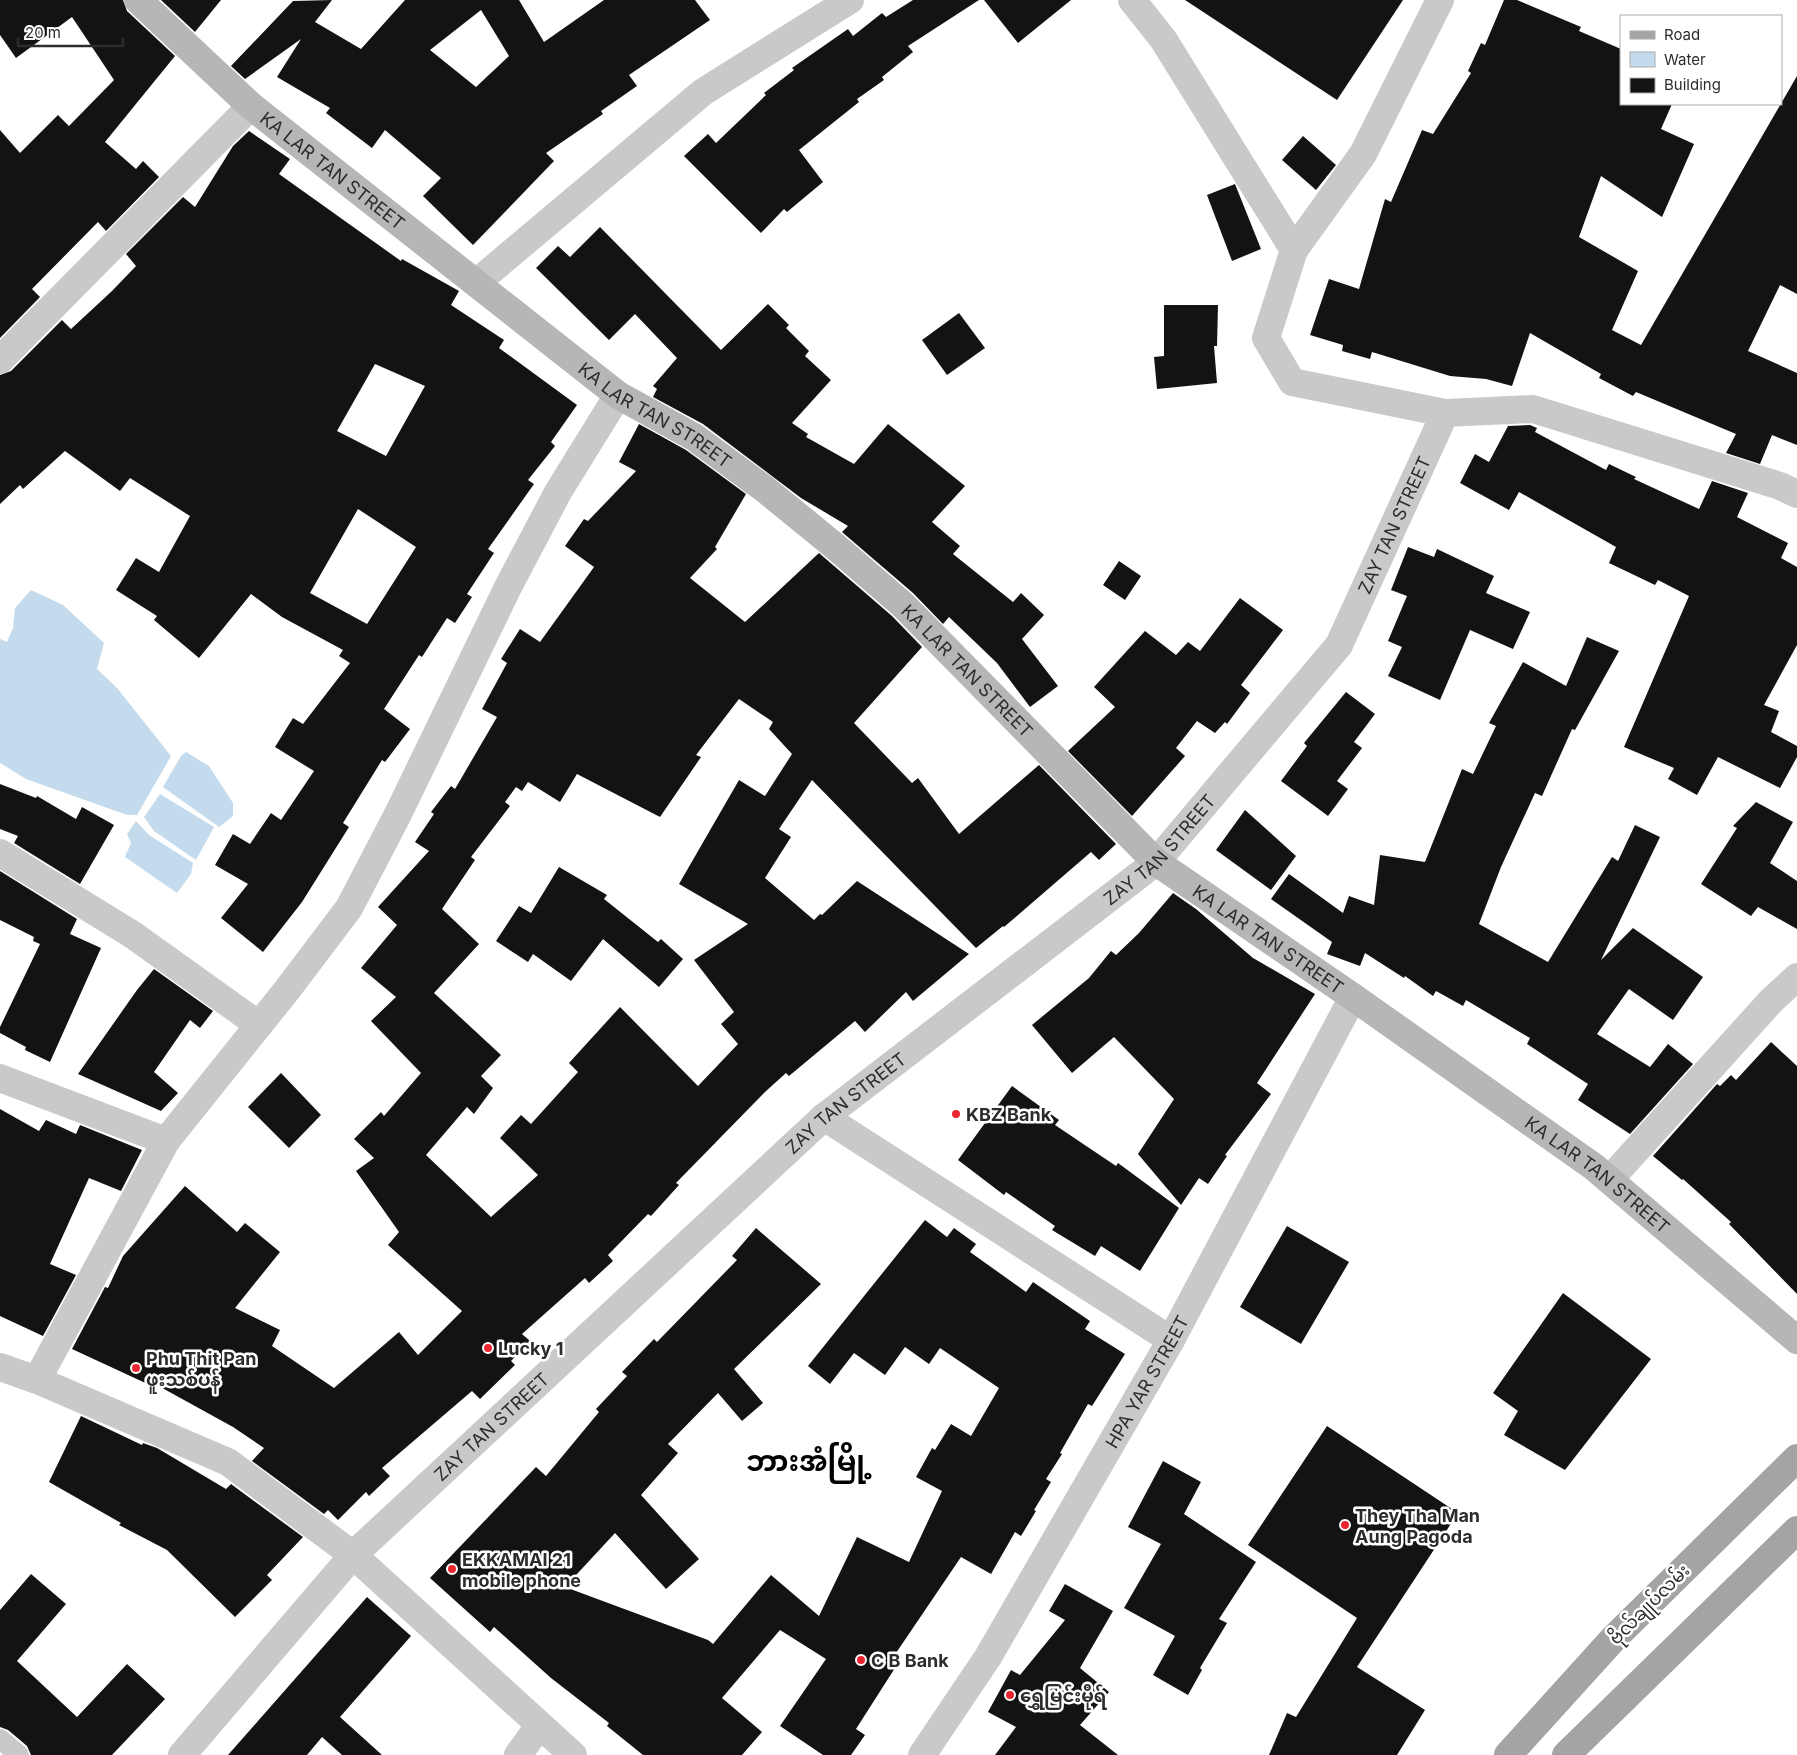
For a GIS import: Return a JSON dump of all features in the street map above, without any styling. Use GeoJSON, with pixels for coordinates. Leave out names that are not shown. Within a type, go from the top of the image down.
{"type":"FeatureCollection","features":[{"type":"Feature","properties":{"kind":"main road","name":"ဗိုလ်ချုပ်လမ်း"},"geometry":{"type":"LineString","coordinates":[[1508,1755],[1614,1638],[1797,1458]]}},
{"type":"Feature","properties":{"kind":"main road"},"geometry":{"type":"LineString","coordinates":[[1566,1755],[1797,1530]]}},
{"type":"Feature","properties":{"kind":"street","name":"KA LAR TAN STREET"},"geometry":{"type":"LineString","coordinates":[[138,0],[251,106],[618,395],[702,443],[766,490],[903,605],[1156,862],[1353,997],[1610,1179],[1797,1340]]}},
{"type":"Feature","properties":{"kind":"street"},"geometry":{"type":"LineString","coordinates":[[476,283],[703,92],[850,0]]}},
{"type":"Feature","properties":{"kind":"street"},"geometry":{"type":"LineString","coordinates":[[1132,0],[1163,39],[1294,250]]}},
{"type":"Feature","properties":{"kind":"street"},"geometry":{"type":"LineString","coordinates":[[1440,0],[1363,154],[1294,250],[1266,338],[1292,382],[1445,413],[1533,409],[1780,486],[1797,494]]}},
{"type":"Feature","properties":{"kind":"street"},"geometry":{"type":"LineString","coordinates":[[0,360],[251,106]]}},
{"type":"Feature","properties":{"kind":"street"},"geometry":{"type":"LineString","coordinates":[[37,1380],[166,1142],[349,908],[398,814],[507,588],[558,492],[618,395]]}},
{"type":"Feature","properties":{"kind":"street","name":"ZAY TAN STREET"},"geometry":{"type":"LineString","coordinates":[[182,1755],[353,1555],[824,1117],[1156,862],[1339,645],[1445,413]]}},
{"type":"Feature","properties":{"kind":"street"},"geometry":{"type":"LineString","coordinates":[[0,853],[133,935],[259,1025]]}},
{"type":"Feature","properties":{"kind":"street"},"geometry":{"type":"LineString","coordinates":[[1610,1179],[1771,1001],[1797,977]]}},
{"type":"Feature","properties":{"kind":"street","name":"HPA YAR STREET"},"geometry":{"type":"LineString","coordinates":[[922,1755],[988,1657],[1172,1340],[1353,997]]}},
{"type":"Feature","properties":{"kind":"street"},"geometry":{"type":"LineString","coordinates":[[0,1078],[166,1142]]}},
{"type":"Feature","properties":{"kind":"street"},"geometry":{"type":"LineString","coordinates":[[824,1117],[1172,1340]]}},
{"type":"Feature","properties":{"kind":"street"},"geometry":{"type":"LineString","coordinates":[[0,1367],[37,1380],[228,1462],[353,1555],[573,1755]]}},
{"type":"Feature","properties":{"kind":"street"},"geometry":{"type":"LineString","coordinates":[[518,1755],[539,1726]]}},
{"type":"Feature","properties":{"kind":"lane"},"geometry":{"type":"LineString","coordinates":[[0,1739],[19,1755]]}},
{"type":"Feature","properties":{"kind":"water"},"geometry":{"type":"Polygon","coordinates":[[[31,590],[63,605],[104,643],[97,669],[117,688],[171,756],[137,815],[127,815],[26,779],[0,763],[0,639],[7,642],[13,628],[15,608],[31,590]]]}},
{"type":"Feature","properties":{"kind":"water"},"geometry":{"type":"Polygon","coordinates":[[[186,752],[209,766],[233,803],[233,816],[219,827],[163,787],[181,756],[186,752]]]}},
{"type":"Feature","properties":{"kind":"water"},"geometry":{"type":"Polygon","coordinates":[[[160,794],[214,827],[196,860],[154,831],[144,817],[160,794]]]}},
{"type":"Feature","properties":{"kind":"water"},"geometry":{"type":"Polygon","coordinates":[[[136,821],[149,835],[193,863],[191,874],[177,893],[125,857],[131,843],[127,834],[136,821]]]}},
{"type":"Feature","properties":{"kind":"building"},"geometry":{"type":"Polygon","coordinates":[[[0,0],[123,0],[127,11],[175,56],[105,142],[136,169],[143,161],[159,177],[106,231],[98,222],[32,289],[40,297],[0,338],[0,130],[20,153],[58,115],[69,126],[114,80],[72,17],[16,58],[0,35],[0,0]]]}},
{"type":"Feature","properties":{"kind":"building"},"geometry":{"type":"Polygon","coordinates":[[[161,0],[221,0],[195,32],[161,0]]]}},
{"type":"Feature","properties":{"kind":"building"},"geometry":{"type":"Polygon","coordinates":[[[332,0],[315,22],[361,49],[405,0],[519,0],[544,42],[604,0],[695,0],[710,20],[629,75],[637,86],[601,111],[603,114],[546,153],[554,161],[473,245],[423,196],[441,178],[385,130],[372,148],[326,113],[330,108],[277,77],[301,39],[245,79],[231,66],[293,1],[332,0]],[[481,10],[430,50],[476,87],[509,56],[481,10]]]}},
{"type":"Feature","properties":{"kind":"building"},"geometry":{"type":"Polygon","coordinates":[[[913,0],[979,0],[908,46],[913,52],[882,77],[884,80],[857,99],[859,102],[799,150],[823,182],[787,212],[784,209],[761,233],[684,156],[708,134],[716,143],[766,95],[764,93],[794,70],[792,68],[848,29],[853,36],[882,13],[886,17],[913,0]]]}},
{"type":"Feature","properties":{"kind":"building"},"geometry":{"type":"Polygon","coordinates":[[[984,0],[1071,0],[1018,43],[984,0]]]}},
{"type":"Feature","properties":{"kind":"building"},"geometry":{"type":"Polygon","coordinates":[[[1185,0],[1403,0],[1337,100],[1185,0]]]}},
{"type":"Feature","properties":{"kind":"building"},"geometry":{"type":"Polygon","coordinates":[[[1504,0],[1517,0],[1581,27],[1579,31],[1620,49],[1620,105],[1672,105],[1661,129],[1694,144],[1662,217],[1601,176],[1579,237],[1638,271],[1612,330],[1641,345],[1780,105],[1782,105],[1797,76],[1797,294],[1780,285],[1748,351],[1797,373],[1797,445],[1772,435],[1760,464],[1726,453],[1736,434],[1636,392],[1633,396],[1599,378],[1601,374],[1530,333],[1512,386],[1486,379],[1450,376],[1372,352],[1370,359],[1342,351],[1343,345],[1310,335],[1329,279],[1359,289],[1385,199],[1391,202],[1422,130],[1433,134],[1471,73],[1468,71],[1481,43],[1485,45],[1504,0]]]}},
{"type":"Feature","properties":{"kind":"building"},"geometry":{"type":"Polygon","coordinates":[[[249,131],[290,159],[279,174],[401,261],[402,259],[459,291],[451,305],[504,340],[499,348],[577,405],[551,442],[555,446],[528,480],[534,484],[488,549],[494,553],[467,594],[472,597],[455,623],[447,618],[422,657],[419,655],[384,709],[410,729],[385,762],[382,760],[343,823],[349,827],[302,902],[263,952],[221,918],[248,884],[215,865],[233,834],[250,844],[271,813],[281,820],[314,771],[275,747],[293,718],[303,724],[350,663],[339,656],[343,650],[282,617],[251,594],[199,658],[154,620],[157,616],[116,590],[136,558],[159,572],[190,516],[130,478],[120,491],[65,451],[23,489],[20,485],[0,504],[0,375],[11,371],[62,320],[71,329],[112,291],[136,266],[126,254],[183,197],[195,207],[233,146],[249,131]],[[375,364],[337,431],[386,456],[425,386],[375,364]],[[358,509],[310,593],[367,624],[416,547],[358,509]]]}},
{"type":"Feature","properties":{"kind":"building"},"geometry":{"type":"Polygon","coordinates":[[[1303,136],[1336,165],[1316,190],[1282,160],[1303,136]]]}},
{"type":"Feature","properties":{"kind":"building"},"geometry":{"type":"Polygon","coordinates":[[[1235,184],[1261,249],[1232,261],[1207,195],[1235,184]]]}},
{"type":"Feature","properties":{"kind":"building"},"geometry":{"type":"Polygon","coordinates":[[[600,227],[721,350],[768,304],[789,325],[786,328],[809,351],[805,356],[831,380],[792,423],[808,434],[806,437],[854,464],[888,424],[965,486],[932,522],[960,546],[953,554],[1013,602],[1021,593],[1044,615],[1022,639],[1058,686],[1030,707],[997,663],[949,617],[943,624],[913,593],[842,532],[848,526],[801,498],[703,424],[653,397],[657,389],[653,386],[677,358],[635,314],[609,340],[536,268],[558,246],[570,257],[600,227]]]}},
{"type":"Feature","properties":{"kind":"building"},"geometry":{"type":"Polygon","coordinates":[[[1164,305],[1218,305],[1217,346],[1214,346],[1217,383],[1157,389],[1154,357],[1164,356],[1164,305]]]}},
{"type":"Feature","properties":{"kind":"building"},"geometry":{"type":"Polygon","coordinates":[[[959,313],[985,348],[947,375],[922,340],[959,313]]]}},
{"type":"Feature","properties":{"kind":"building"},"geometry":{"type":"Polygon","coordinates":[[[639,424],[686,450],[746,494],[715,547],[717,549],[690,578],[745,622],[819,553],[892,616],[922,647],[854,723],[912,783],[918,778],[959,834],[1039,765],[1116,844],[1099,860],[1091,852],[1004,927],[976,948],[812,780],[779,829],[791,837],[765,878],[814,920],[820,914],[822,915],[857,881],[969,954],[913,1001],[906,992],[865,1032],[855,1021],[789,1076],[786,1073],[676,1183],[679,1185],[651,1216],[648,1214],[608,1255],[613,1261],[589,1283],[585,1278],[522,1334],[530,1341],[511,1361],[515,1365],[480,1399],[472,1391],[382,1468],[390,1476],[369,1496],[366,1492],[338,1520],[328,1510],[324,1514],[252,1461],[264,1448],[233,1427],[155,1384],[154,1387],[72,1349],[105,1287],[108,1288],[123,1256],[185,1186],[237,1232],[245,1223],[280,1252],[235,1308],[280,1330],[272,1346],[334,1388],[399,1332],[418,1355],[462,1311],[388,1245],[399,1232],[356,1171],[374,1158],[354,1139],[381,1112],[384,1116],[421,1073],[371,1021],[396,997],[361,968],[397,925],[378,907],[429,851],[415,842],[434,814],[431,812],[451,786],[455,789],[497,717],[482,709],[507,663],[501,659],[520,629],[540,642],[594,567],[565,546],[584,519],[588,521],[636,471],[619,462],[639,424]],[[739,699],[696,755],[701,757],[660,817],[577,774],[560,802],[528,782],[522,791],[516,787],[505,802],[510,806],[471,857],[475,860],[442,909],[479,944],[434,993],[501,1055],[481,1076],[493,1088],[474,1114],[467,1107],[426,1155],[491,1217],[538,1175],[500,1138],[521,1115],[531,1124],[578,1072],[569,1063],[620,1007],[698,1086],[738,1044],[721,1024],[734,1012],[694,960],[748,924],[679,884],[739,780],[765,796],[792,754],[769,729],[773,722],[739,699]]]}},
{"type":"Feature","properties":{"kind":"building"},"geometry":{"type":"Polygon","coordinates":[[[1530,425],[1537,428],[1535,432],[1606,470],[1609,464],[1636,477],[1634,479],[1699,509],[1712,481],[1748,493],[1737,517],[1788,543],[1781,558],[1797,567],[1797,645],[1764,705],[1779,711],[1771,732],[1797,746],[1797,757],[1780,788],[1718,757],[1697,795],[1668,779],[1674,768],[1624,747],[1689,596],[1658,580],[1655,585],[1609,563],[1616,547],[1519,492],[1509,510],[1460,483],[1475,454],[1489,462],[1508,426],[1530,425]]]}},
{"type":"Feature","properties":{"kind":"building"},"geometry":{"type":"Polygon","coordinates":[[[1408,547],[1434,557],[1437,549],[1494,576],[1486,593],[1530,612],[1513,649],[1470,630],[1440,700],[1388,676],[1402,647],[1388,641],[1407,596],[1391,590],[1408,547]]]}},
{"type":"Feature","properties":{"kind":"building"},"geometry":{"type":"Polygon","coordinates":[[[1119,561],[1141,576],[1125,600],[1103,585],[1119,561]]]}},
{"type":"Feature","properties":{"kind":"building"},"geometry":{"type":"Polygon","coordinates":[[[1240,598],[1283,630],[1241,685],[1250,693],[1227,724],[1225,722],[1215,733],[1197,721],[1176,748],[1185,756],[1132,816],[1068,751],[1115,707],[1094,687],[1145,631],[1176,655],[1188,642],[1200,651],[1240,598]]]}},
{"type":"Feature","properties":{"kind":"building"},"geometry":{"type":"Polygon","coordinates":[[[1587,637],[1619,651],[1575,730],[1572,729],[1542,796],[1535,793],[1501,867],[1479,924],[1548,962],[1612,857],[1618,861],[1635,825],[1660,837],[1601,960],[1633,928],[1703,977],[1673,1020],[1629,989],[1597,1034],[1650,1067],[1668,1044],[1693,1064],[1630,1134],[1578,1100],[1588,1084],[1527,1044],[1530,1038],[1466,1000],[1463,1006],[1436,991],[1433,996],[1405,976],[1404,978],[1365,953],[1360,966],[1327,954],[1332,942],[1271,899],[1289,874],[1343,913],[1349,896],[1374,905],[1380,855],[1425,862],[1462,769],[1473,774],[1496,726],[1489,723],[1523,662],[1566,686],[1587,637]]]}},
{"type":"Feature","properties":{"kind":"building"},"geometry":{"type":"Polygon","coordinates":[[[1346,692],[1375,714],[1354,742],[1362,748],[1337,781],[1348,789],[1328,816],[1281,781],[1307,746],[1304,743],[1346,692]]]}},
{"type":"Feature","properties":{"kind":"building"},"geometry":{"type":"Polygon","coordinates":[[[0,784],[36,798],[37,796],[76,819],[82,807],[114,825],[80,884],[14,843],[18,836],[0,829],[0,784]]]}},
{"type":"Feature","properties":{"kind":"building"},"geometry":{"type":"Polygon","coordinates":[[[1756,802],[1793,822],[1770,863],[1797,881],[1797,929],[1758,907],[1751,916],[1701,884],[1737,828],[1733,826],[1756,802]]]}},
{"type":"Feature","properties":{"kind":"building"},"geometry":{"type":"Polygon","coordinates":[[[1245,810],[1296,856],[1271,890],[1216,850],[1245,810]]]}},
{"type":"Feature","properties":{"kind":"building"},"geometry":{"type":"Polygon","coordinates":[[[559,867],[607,895],[604,899],[658,942],[661,939],[683,959],[659,987],[603,939],[571,981],[533,954],[528,962],[496,941],[519,906],[531,913],[559,867]]]}},
{"type":"Feature","properties":{"kind":"building"},"geometry":{"type":"Polygon","coordinates":[[[0,871],[77,919],[70,934],[101,948],[50,1062],[25,1050],[26,1047],[0,1033],[0,1027],[40,944],[33,941],[34,937],[0,920],[0,871]]]}},
{"type":"Feature","properties":{"kind":"building"},"geometry":{"type":"Polygon","coordinates":[[[1173,893],[1196,909],[1253,958],[1315,994],[1257,1083],[1271,1094],[1225,1155],[1227,1156],[1208,1184],[1199,1178],[1181,1205],[1138,1154],[1174,1099],[1114,1037],[1072,1073],[1032,1025],[1089,978],[1111,951],[1116,955],[1139,933],[1173,893]]]}},
{"type":"Feature","properties":{"kind":"building"},"geometry":{"type":"Polygon","coordinates":[[[154,969],[213,1011],[200,1028],[190,1020],[154,1072],[178,1093],[161,1111],[78,1074],[154,969]]]}},
{"type":"Feature","properties":{"kind":"building"},"geometry":{"type":"Polygon","coordinates":[[[1771,1042],[1797,1066],[1797,1294],[1729,1224],[1731,1222],[1683,1179],[1653,1156],[1717,1084],[1720,1086],[1731,1075],[1736,1080],[1771,1042]]]}},
{"type":"Feature","properties":{"kind":"building"},"geometry":{"type":"Polygon","coordinates":[[[281,1073],[321,1115],[289,1148],[248,1107],[281,1073]]]}},
{"type":"Feature","properties":{"kind":"building"},"geometry":{"type":"Polygon","coordinates":[[[1012,1086],[1059,1120],[1055,1125],[1116,1166],[1118,1163],[1179,1208],[1140,1271],[1101,1246],[1095,1256],[1052,1230],[1055,1226],[1006,1192],[1004,1195],[958,1160],[1012,1086]]]}},
{"type":"Feature","properties":{"kind":"building"},"geometry":{"type":"Polygon","coordinates":[[[0,1109],[39,1131],[46,1120],[76,1134],[80,1125],[142,1150],[121,1191],[89,1178],[50,1264],[76,1275],[43,1336],[0,1316],[0,1109]]]}},
{"type":"Feature","properties":{"kind":"building"},"geometry":{"type":"Polygon","coordinates":[[[925,1220],[947,1237],[954,1228],[976,1244],[970,1252],[1026,1292],[1033,1282],[1090,1321],[1085,1329],[1125,1354],[1092,1406],[1088,1404],[1060,1453],[1062,1454],[1046,1479],[1051,1482],[1021,1536],[1015,1532],[991,1574],[961,1557],[896,1653],[902,1657],[856,1729],[865,1735],[851,1755],[823,1755],[780,1726],[826,1659],[780,1630],[722,1698],[762,1732],[742,1755],[643,1755],[607,1726],[609,1723],[551,1678],[494,1627],[490,1632],[430,1578],[536,1467],[546,1476],[599,1412],[596,1409],[627,1376],[622,1372],[654,1339],[657,1342],[737,1260],[732,1256],[756,1228],[821,1284],[734,1369],[763,1403],[742,1421],[718,1393],[668,1444],[678,1453],[641,1495],[699,1559],[666,1589],[615,1533],[565,1587],[708,1640],[713,1644],[771,1575],[819,1616],[857,1537],[909,1562],[942,1491],[916,1477],[932,1448],[935,1450],[951,1424],[971,1436],[999,1388],[940,1348],[929,1364],[905,1347],[885,1375],[854,1353],[830,1384],[808,1366],[925,1220]]]}},
{"type":"Feature","properties":{"kind":"building"},"geometry":{"type":"Polygon","coordinates":[[[1287,1226],[1349,1262],[1301,1344],[1240,1307],[1287,1226]]]}},
{"type":"Feature","properties":{"kind":"building"},"geometry":{"type":"Polygon","coordinates":[[[1563,1293],[1651,1359],[1565,1470],[1504,1435],[1518,1411],[1493,1393],[1563,1293]]]}},
{"type":"Feature","properties":{"kind":"building"},"geometry":{"type":"Polygon","coordinates":[[[81,1416],[142,1445],[143,1443],[157,1448],[226,1489],[231,1484],[303,1537],[267,1575],[272,1580],[235,1617],[167,1550],[119,1525],[121,1523],[49,1482],[81,1416]]]}},
{"type":"Feature","properties":{"kind":"building"},"geometry":{"type":"Polygon","coordinates":[[[1327,1426],[1458,1513],[1357,1667],[1425,1710],[1397,1755],[1269,1755],[1287,1713],[1296,1717],[1357,1618],[1248,1545],[1327,1426]]]}},
{"type":"Feature","properties":{"kind":"building"},"geometry":{"type":"Polygon","coordinates":[[[1163,1461],[1201,1482],[1184,1514],[1256,1562],[1219,1619],[1227,1623],[1200,1668],[1202,1670],[1188,1695],[1153,1675],[1175,1636],[1124,1608],[1161,1544],[1128,1527],[1163,1461]]]}},
{"type":"Feature","properties":{"kind":"building"},"geometry":{"type":"Polygon","coordinates":[[[31,1574],[66,1604],[17,1661],[77,1717],[127,1664],[165,1699],[112,1755],[31,1755],[27,1746],[8,1730],[0,1727],[0,1610],[31,1574]]]}},
{"type":"Feature","properties":{"kind":"building"},"geometry":{"type":"Polygon","coordinates":[[[1065,1584],[1113,1611],[1080,1668],[1109,1692],[1080,1725],[1118,1755],[995,1755],[1016,1727],[988,1712],[1011,1670],[1020,1675],[1065,1620],[1049,1611],[1065,1584]]]}},
{"type":"Feature","properties":{"kind":"building"},"geometry":{"type":"Polygon","coordinates":[[[367,1597],[411,1636],[340,1717],[382,1755],[342,1755],[322,1737],[307,1755],[228,1755],[367,1597]]]}},
{"type":"Feature","properties":{"kind":"place","name":"KBZ Bank"},"geometry":{"type":"Point","coordinates":[956,1114]}},
{"type":"Feature","properties":{"kind":"place","name":"Lucky 1"},"geometry":{"type":"Point","coordinates":[488,1348]}},
{"type":"Feature","properties":{"kind":"place","name":"Phu Thit Pan ဖူးသစ်ပန်"},"geometry":{"type":"Point","coordinates":[136,1368]}},
{"type":"Feature","properties":{"kind":"place","name":"They Tha Man Aung Pagoda"},"geometry":{"type":"Point","coordinates":[1345,1525]}},
{"type":"Feature","properties":{"kind":"place","name":"EKKAMAI 21 mobile phone"},"geometry":{"type":"Point","coordinates":[452,1569]}},
{"type":"Feature","properties":{"kind":"place","name":"C B Bank"},"geometry":{"type":"Point","coordinates":[861,1660]}},
{"type":"Feature","properties":{"kind":"place","name":"ရွှေမြင်းမိုရ်"},"geometry":{"type":"Point","coordinates":[1010,1695]}},
{"type":"Feature","properties":{"kind":"district","name":"ဘားအံမြို့"},"geometry":{"type":"Point","coordinates":[809,1461]}}]}
